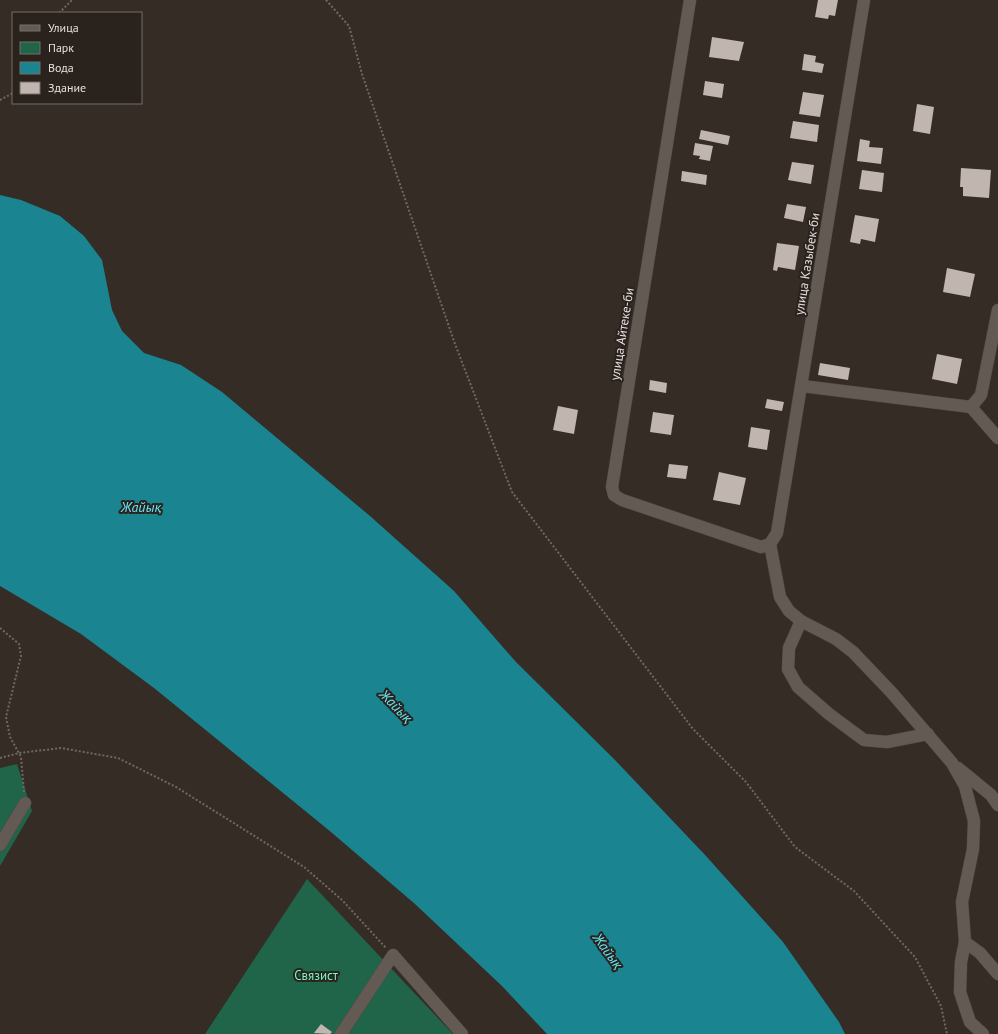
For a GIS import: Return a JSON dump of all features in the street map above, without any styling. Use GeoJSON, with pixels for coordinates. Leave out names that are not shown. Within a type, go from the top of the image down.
{"type":"FeatureCollection","features":[{"type":"Feature","properties":{"kind":"street","name":"улица Айтеке-би"},"geometry":{"type":"LineString","coordinates":[[690,0],[612,487],[614,495],[622,500],[761,547],[774,539]]}},
{"type":"Feature","properties":{"kind":"street","name":"улица Казыбек-би"},"geometry":{"type":"LineString","coordinates":[[774,539],[802,386],[864,0]]}},
{"type":"Feature","properties":{"kind":"street"},"geometry":{"type":"LineString","coordinates":[[971,407],[980,395],[998,310]]}},
{"type":"Feature","properties":{"kind":"street"},"geometry":{"type":"LineString","coordinates":[[802,386],[971,407],[998,438]]}},
{"type":"Feature","properties":{"kind":"street"},"geometry":{"type":"LineString","coordinates":[[774,539],[780,597],[789,611],[801,621],[836,639],[853,652],[928,734],[952,763],[965,786],[974,821],[973,849],[962,902],[965,942],[961,962],[960,992],[970,1022],[983,1034]]}},
{"type":"Feature","properties":{"kind":"street"},"geometry":{"type":"LineString","coordinates":[[801,621],[789,648],[788,662],[788,669],[798,687],[829,714],[864,740],[887,742],[928,734]]}},
{"type":"Feature","properties":{"kind":"street"},"geometry":{"type":"LineString","coordinates":[[952,763],[991,795],[998,805]]}},
{"type":"Feature","properties":{"kind":"street"},"geometry":{"type":"LineString","coordinates":[[0,845],[25,803]]}},
{"type":"Feature","properties":{"kind":"street"},"geometry":{"type":"LineString","coordinates":[[965,942],[980,953],[998,974]]}},
{"type":"Feature","properties":{"kind":"street"},"geometry":{"type":"LineString","coordinates":[[341,1034],[393,955],[462,1034]]}},
{"type":"Feature","properties":{"kind":"path"},"geometry":{"type":"LineString","coordinates":[[61,12],[72,0]]}},
{"type":"Feature","properties":{"kind":"path"},"geometry":{"type":"LineString","coordinates":[[326,0],[349,26],[362,74],[455,344],[512,492],[693,729],[746,782],[795,847],[854,891],[915,957],[941,1006],[947,1034]]}},
{"type":"Feature","properties":{"kind":"path"},"geometry":{"type":"LineString","coordinates":[[0,100],[12,93]]}},
{"type":"Feature","properties":{"kind":"path"},"geometry":{"type":"LineString","coordinates":[[0,628],[20,644],[21,656],[6,716],[10,737],[21,757],[25,803]]}},
{"type":"Feature","properties":{"kind":"path"},"geometry":{"type":"LineString","coordinates":[[0,758],[19,753],[61,748],[118,758],[176,787],[304,867],[342,900],[393,955]]}},
{"type":"Feature","properties":{"kind":"green space"},"geometry":{"type":"Polygon","coordinates":[[[17,764],[32,811],[0,866],[0,768],[17,764]]]}},
{"type":"Feature","properties":{"kind":"green space","name":"Связист"},"geometry":{"type":"Polygon","coordinates":[[[307,879],[453,1034],[205,1034],[307,879]]]}},
{"type":"Feature","properties":{"kind":"water","name":"Жайық"},"geometry":{"type":"Polygon","coordinates":[[[0,195],[21,200],[60,216],[84,236],[102,260],[112,310],[122,331],[144,353],[181,365],[222,392],[370,516],[454,591],[516,662],[615,760],[706,856],[783,942],[839,1022],[845,1034],[547,1034],[502,986],[415,904],[331,832],[154,688],[81,634],[0,586],[0,195]]]}},
{"type":"Feature","properties":{"kind":"building"},"geometry":{"type":"Polygon","coordinates":[[[818,0],[838,0],[835,16],[829,15],[828,19],[815,17],[818,0]]]}},
{"type":"Feature","properties":{"kind":"building"},"geometry":{"type":"Polygon","coordinates":[[[712,37],[744,42],[739,61],[709,57],[712,37]]]}},
{"type":"Feature","properties":{"kind":"building"},"geometry":{"type":"Polygon","coordinates":[[[804,54],[816,56],[815,62],[824,64],[822,73],[802,70],[804,54]]]}},
{"type":"Feature","properties":{"kind":"building"},"geometry":{"type":"Polygon","coordinates":[[[705,81],[724,84],[722,98],[703,95],[705,81]]]}},
{"type":"Feature","properties":{"kind":"building"},"geometry":{"type":"Polygon","coordinates":[[[803,92],[824,95],[820,117],[799,114],[803,92]]]}},
{"type":"Feature","properties":{"kind":"building"},"geometry":{"type":"Polygon","coordinates":[[[917,104],[934,107],[930,134],[913,131],[917,104]]]}},
{"type":"Feature","properties":{"kind":"building"},"geometry":{"type":"Polygon","coordinates":[[[793,121],[819,125],[817,142],[790,138],[793,121]]]}},
{"type":"Feature","properties":{"kind":"building"},"geometry":{"type":"Polygon","coordinates":[[[701,130],[730,136],[728,145],[699,139],[701,130]]]}},
{"type":"Feature","properties":{"kind":"building"},"geometry":{"type":"Polygon","coordinates":[[[860,139],[870,141],[869,147],[883,148],[881,164],[857,161],[860,139]]]}},
{"type":"Feature","properties":{"kind":"building"},"geometry":{"type":"Polygon","coordinates":[[[695,143],[713,146],[710,161],[699,159],[700,156],[693,155],[695,143]]]}},
{"type":"Feature","properties":{"kind":"building"},"geometry":{"type":"Polygon","coordinates":[[[792,162],[814,165],[811,184],[788,180],[792,162]]]}},
{"type":"Feature","properties":{"kind":"building"},"geometry":{"type":"Polygon","coordinates":[[[961,168],[991,170],[989,198],[963,196],[963,187],[960,187],[961,168]]]}},
{"type":"Feature","properties":{"kind":"building"},"geometry":{"type":"Polygon","coordinates":[[[862,170],[884,173],[882,192],[859,189],[862,170]]]}},
{"type":"Feature","properties":{"kind":"building"},"geometry":{"type":"Polygon","coordinates":[[[682,171],[707,175],[706,185],[681,181],[682,171]]]}},
{"type":"Feature","properties":{"kind":"building"},"geometry":{"type":"Polygon","coordinates":[[[787,204],[806,207],[803,222],[784,218],[787,204]]]}},
{"type":"Feature","properties":{"kind":"building"},"geometry":{"type":"Polygon","coordinates":[[[855,215],[879,219],[875,242],[861,239],[860,244],[850,242],[855,215]]]}},
{"type":"Feature","properties":{"kind":"building"},"geometry":{"type":"Polygon","coordinates":[[[777,243],[799,246],[795,270],[778,267],[777,271],[773,270],[777,243]]]}},
{"type":"Feature","properties":{"kind":"building"},"geometry":{"type":"Polygon","coordinates":[[[947,268],[975,274],[970,297],[943,292],[947,268]]]}},
{"type":"Feature","properties":{"kind":"building"},"geometry":{"type":"Polygon","coordinates":[[[937,354],[962,359],[957,384],[932,379],[937,354]]]}},
{"type":"Feature","properties":{"kind":"building"},"geometry":{"type":"Polygon","coordinates":[[[820,363],[850,368],[848,380],[818,375],[820,363]]]}},
{"type":"Feature","properties":{"kind":"building"},"geometry":{"type":"Polygon","coordinates":[[[650,380],[667,383],[666,393],[649,390],[650,380]]]}},
{"type":"Feature","properties":{"kind":"building"},"geometry":{"type":"Polygon","coordinates":[[[767,399],[784,402],[782,411],[765,408],[767,399]]]}},
{"type":"Feature","properties":{"kind":"building"},"geometry":{"type":"Polygon","coordinates":[[[558,406],[578,410],[574,434],[553,430],[558,406]]]}},
{"type":"Feature","properties":{"kind":"building"},"geometry":{"type":"Polygon","coordinates":[[[653,412],[674,415],[671,435],[650,432],[653,412]]]}},
{"type":"Feature","properties":{"kind":"building"},"geometry":{"type":"Polygon","coordinates":[[[751,427],[770,430],[767,450],[748,447],[751,427]]]}},
{"type":"Feature","properties":{"kind":"building"},"geometry":{"type":"Polygon","coordinates":[[[669,464],[688,466],[686,479],[667,477],[669,464]]]}},
{"type":"Feature","properties":{"kind":"building"},"geometry":{"type":"Polygon","coordinates":[[[719,472],[746,478],[740,505],[713,500],[719,472]]]}},
{"type":"Feature","properties":{"kind":"building"},"geometry":{"type":"Polygon","coordinates":[[[321,1024],[332,1032],[330,1034],[314,1033],[321,1024]]]}}]}
